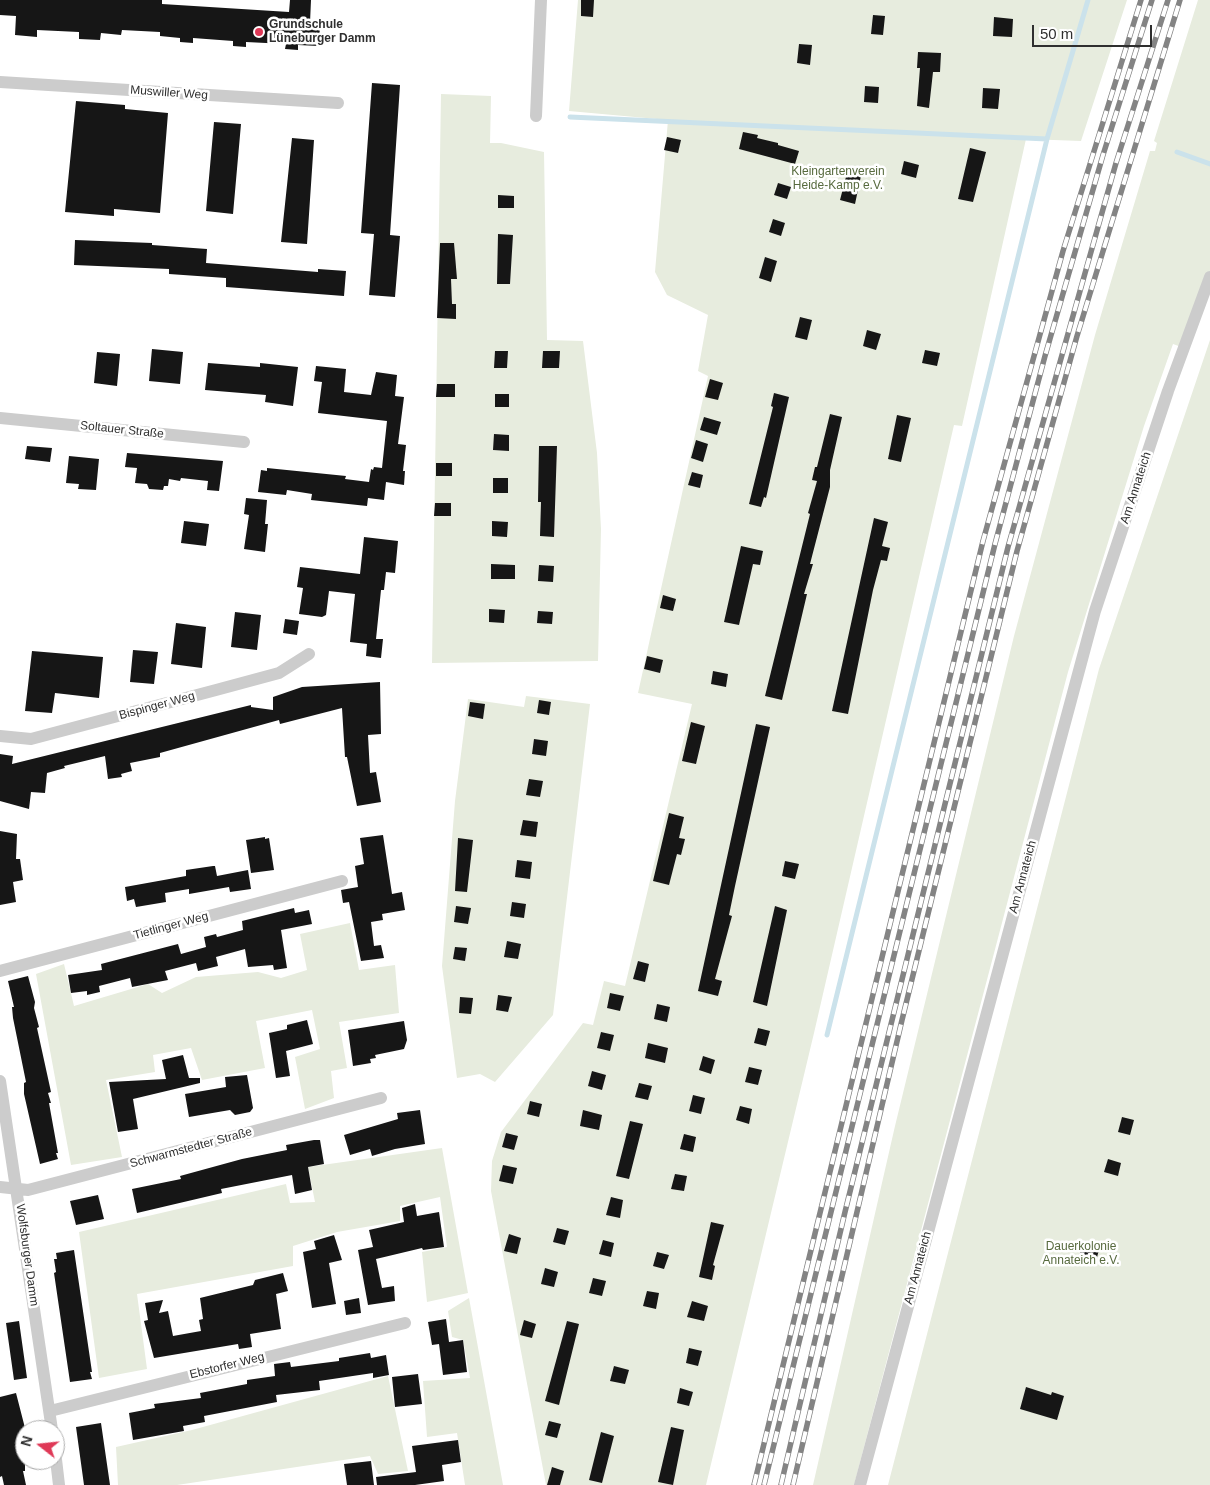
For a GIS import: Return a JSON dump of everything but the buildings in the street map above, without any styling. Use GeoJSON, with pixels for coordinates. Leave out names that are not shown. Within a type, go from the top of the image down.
{"type":"FeatureCollection","features":[{"type":"Feature","properties":{"kind":"street"},"geometry":{"type":"LineString","coordinates":[[536,116],[540,0]]}},
{"type":"Feature","properties":{"kind":"street","name":"Muswiller Weg"},"geometry":{"type":"LineString","coordinates":[[0,82],[338,103]]}},
{"type":"Feature","properties":{"kind":"street","name":"Am Annateich"},"geometry":{"type":"LineString","coordinates":[[860,1485],[1095,611],[1168,391],[1210,276]]}},
{"type":"Feature","properties":{"kind":"street","name":"Soltauer Straße"},"geometry":{"type":"LineString","coordinates":[[0,418],[244,442]]}},
{"type":"Feature","properties":{"kind":"street","name":"Bispinger Weg"},"geometry":{"type":"LineString","coordinates":[[0,736],[31,739],[279,674],[309,654]]}},
{"type":"Feature","properties":{"kind":"street","name":"Tietlinger Weg"},"geometry":{"type":"LineString","coordinates":[[0,971],[342,881]]}},
{"type":"Feature","properties":{"kind":"street","name":"Wolfsburger Damm"},"geometry":{"type":"LineString","coordinates":[[0,1081],[18,1189],[44,1382],[51,1420]]}},
{"type":"Feature","properties":{"kind":"street","name":"Schwarmstedter Straße"},"geometry":{"type":"LineString","coordinates":[[0,1187],[28,1190],[381,1098]]}},
{"type":"Feature","properties":{"kind":"street","name":"Ebstorfer Weg"},"geometry":{"type":"LineString","coordinates":[[50,1411],[405,1323]]}},
{"type":"Feature","properties":{"kind":"street"},"geometry":{"type":"LineString","coordinates":[[57,1470],[59,1485]]}},
{"type":"Feature","properties":{"kind":"green space","name":"Kleingartenverein Heide-Kamp e.V."},"geometry":{"type":"Polygon","coordinates":[[[578,0],[1127,0],[1081,141],[1026,139],[962,426],[954,425],[814,1033],[706,1485],[546,1485],[491,1191],[492,1161],[501,1132],[583,1023],[593,1025],[604,981],[625,986],[692,704],[638,693],[708,376],[698,371],[708,315],[667,295],[655,272],[668,120],[569,111],[578,0]]]}},
{"type":"Feature","properties":{"kind":"green space"},"geometry":{"type":"Polygon","coordinates":[[[1198,0],[1210,0],[1210,286],[1184,348],[1173,344],[1144,426],[1068,672],[854,1485],[813,1485],[895,1126],[1014,636],[1095,335],[1150,151],[1155,151],[1157,143],[1154,141],[1198,0]]]}},
{"type":"Feature","properties":{"kind":"green space"},"geometry":{"type":"Polygon","coordinates":[[[441,94],[491,96],[490,143],[501,143],[544,152],[547,340],[583,341],[597,453],[601,529],[598,661],[432,663],[441,94]]]}},
{"type":"Feature","properties":{"kind":"green space","name":"Dauerkolonie Annateich e.V."},"geometry":{"type":"Polygon","coordinates":[[[1210,340],[1210,1485],[888,1485],[1099,669],[1210,340]]]}},
{"type":"Feature","properties":{"kind":"green space"},"geometry":{"type":"Polygon","coordinates":[[[526,696],[590,704],[553,1015],[495,1082],[480,1074],[457,1078],[442,966],[455,801],[468,699],[524,707],[526,696]]]}},
{"type":"Feature","properties":{"kind":"green space"},"geometry":{"type":"Polygon","coordinates":[[[350,923],[359,970],[395,965],[399,1013],[339,1022],[347,1068],[331,1071],[334,1098],[305,1109],[295,1057],[320,1049],[312,1010],[256,1021],[265,1068],[202,1080],[191,1048],[153,1055],[155,1072],[106,1080],[122,1157],[71,1165],[36,974],[64,964],[74,1006],[148,984],[162,993],[196,977],[258,972],[281,978],[307,970],[300,934],[350,923]]]}},
{"type":"Feature","properties":{"kind":"green space"},"geometry":{"type":"Polygon","coordinates":[[[442,1148],[468,1293],[427,1302],[422,1252],[447,1247],[440,1197],[400,1206],[400,1221],[337,1232],[293,1246],[293,1266],[137,1294],[147,1369],[99,1378],[79,1232],[286,1184],[290,1203],[315,1202],[308,1167],[442,1148]]]}},
{"type":"Feature","properties":{"kind":"green space"},"geometry":{"type":"Polygon","coordinates":[[[469,1298],[503,1485],[465,1485],[457,1433],[427,1437],[423,1381],[470,1378],[463,1340],[452,1337],[448,1311],[469,1298]]]}},
{"type":"Feature","properties":{"kind":"green space"},"geometry":{"type":"Polygon","coordinates":[[[388,1376],[408,1471],[378,1474],[370,1456],[177,1485],[118,1485],[116,1447],[192,1430],[388,1376]]]}},
{"type":"Feature","properties":{"kind":"waterway"},"geometry":{"type":"LineString","coordinates":[[827,1035],[1047,139],[1088,0]]}},
{"type":"Feature","properties":{"kind":"waterway"},"geometry":{"type":"LineString","coordinates":[[570,117],[1047,139]]}},
{"type":"Feature","properties":{"kind":"waterway"},"geometry":{"type":"LineString","coordinates":[[1177,152],[1210,164]]}},
{"type":"Feature","properties":{"kind":"railway"},"geometry":{"type":"LineString","coordinates":[[754,1485],[983,541],[1063,251],[1141,0]]}},
{"type":"Feature","properties":{"kind":"railway"},"geometry":{"type":"LineString","coordinates":[[764,1485],[995,544],[1045,356],[1103,155],[1152,0]]}},
{"type":"Feature","properties":{"kind":"railway"},"geometry":{"type":"LineString","coordinates":[[781,1485],[845,1212],[1008,547],[1116,163],[1168,0]]}},
{"type":"Feature","properties":{"kind":"railway"},"geometry":{"type":"LineString","coordinates":[[793,1485],[902,1020],[1017,551],[1077,336],[1180,0]]}},
{"type":"Feature","properties":{"kind":"place","name":"Grundschule Lüneburger Damm"},"geometry":{"type":"Point","coordinates":[259,32]}}]}
